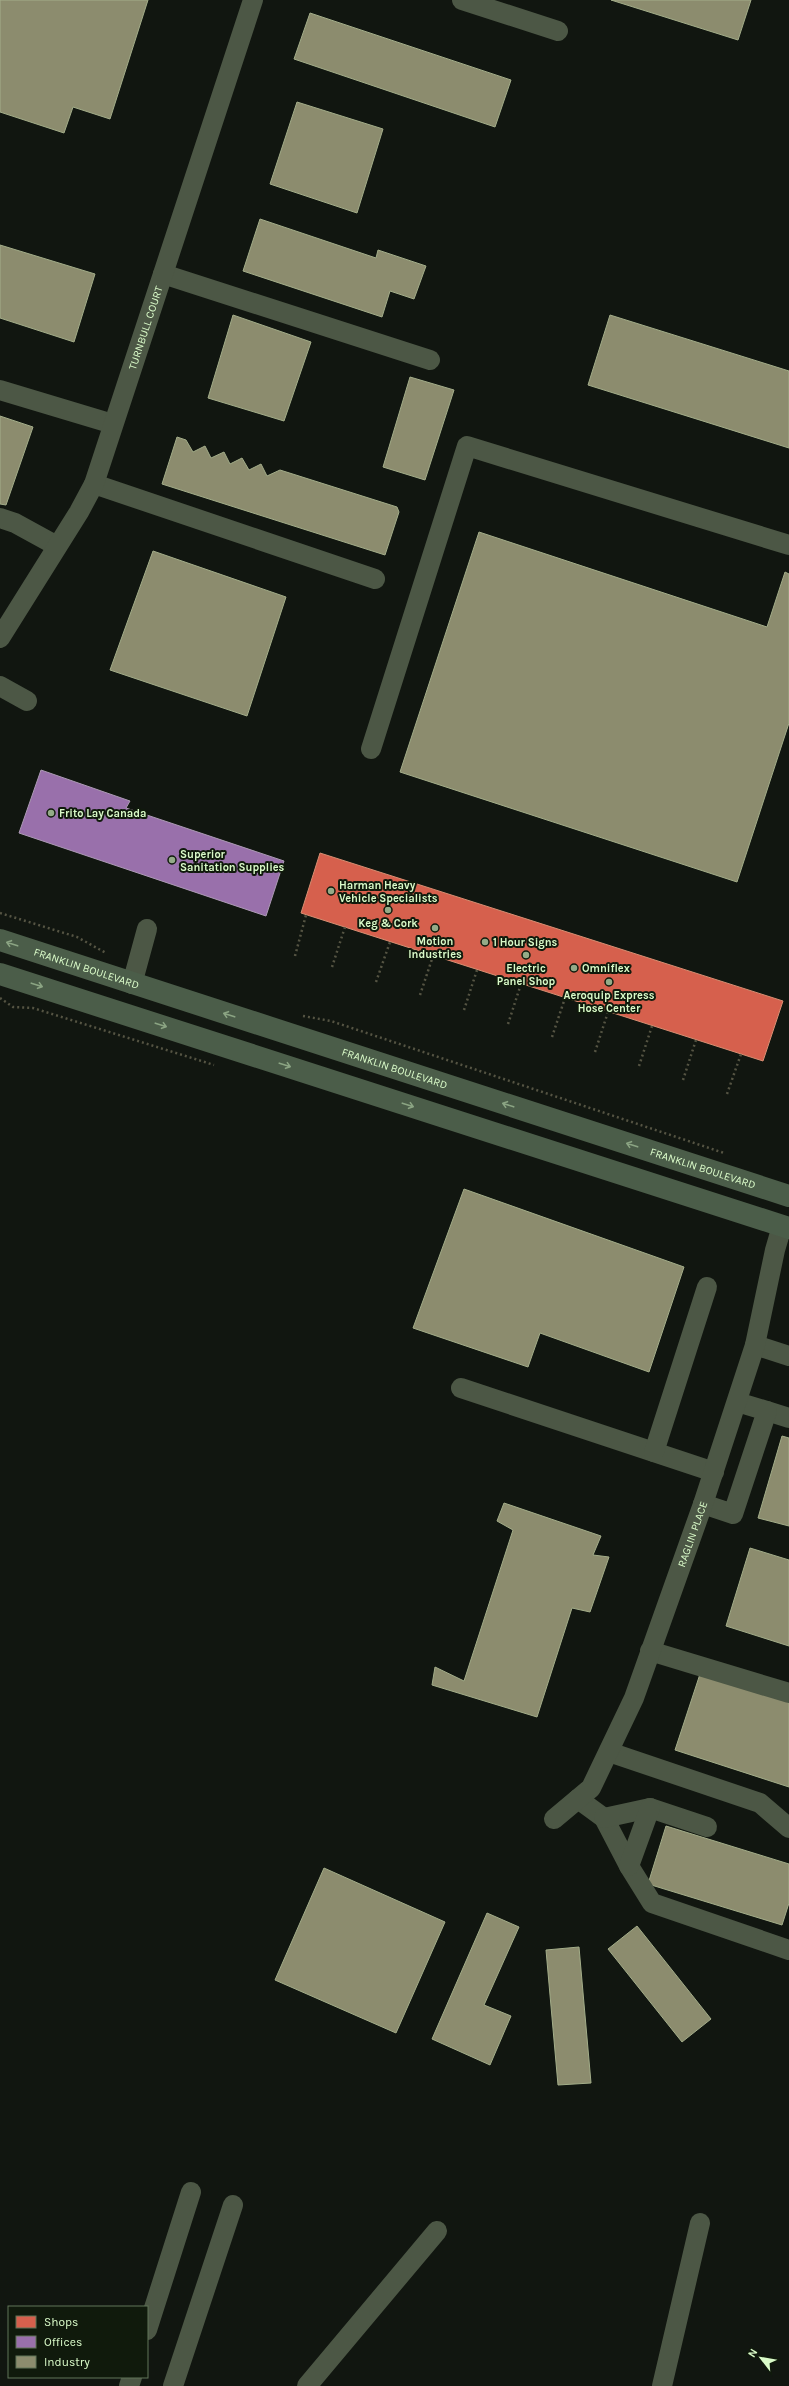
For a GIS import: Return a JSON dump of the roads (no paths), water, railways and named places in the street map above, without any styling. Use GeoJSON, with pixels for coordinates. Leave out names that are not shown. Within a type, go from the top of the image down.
{"type":"FeatureCollection","features":[{"type":"Feature","properties":{"kind":"main road","name":"FRANKLIN BOULEVARD"},"geometry":{"type":"LineString","coordinates":[[0,940],[789,1196]]}},
{"type":"Feature","properties":{"kind":"main road"},"geometry":{"type":"LineString","coordinates":[[0,974],[786,1227]]}},
{"type":"Feature","properties":{"kind":"street","name":"TURNBULL COURT"},"geometry":{"type":"LineString","coordinates":[[0,638],[94,484],[253,0]]}},
{"type":"Feature","properties":{"kind":"street"},"geometry":{"type":"LineString","coordinates":[[462,0],[558,31]]}},
{"type":"Feature","properties":{"kind":"street"},"geometry":{"type":"LineString","coordinates":[[162,274],[430,360]]}},
{"type":"Feature","properties":{"kind":"street"},"geometry":{"type":"LineString","coordinates":[[0,390],[113,424]]}},
{"type":"Feature","properties":{"kind":"street"},"geometry":{"type":"LineString","coordinates":[[371,749],[467,446],[789,545]]}},
{"type":"Feature","properties":{"kind":"street"},"geometry":{"type":"LineString","coordinates":[[94,484],[375,579]]}},
{"type":"Feature","properties":{"kind":"street"},"geometry":{"type":"LineString","coordinates":[[0,518],[15,523],[57,546]]}},
{"type":"Feature","properties":{"kind":"street"},"geometry":{"type":"LineString","coordinates":[[0,686],[28,701]]}},
{"type":"Feature","properties":{"kind":"street"},"geometry":{"type":"LineString","coordinates":[[132,984],[147,929]]}},
{"type":"Feature","properties":{"kind":"street","name":"RAGLIN PLACE"},"geometry":{"type":"LineString","coordinates":[[554,1819],[591,1788],[634,1698],[703,1504],[737,1402],[755,1345],[774,1250],[786,1227]]}},
{"type":"Feature","properties":{"kind":"street"},"geometry":{"type":"LineString","coordinates":[[654,1452],[708,1288]]}},
{"type":"Feature","properties":{"kind":"street"},"geometry":{"type":"LineString","coordinates":[[755,1345],[789,1356]]}},
{"type":"Feature","properties":{"kind":"street"},"geometry":{"type":"LineString","coordinates":[[461,1388],[714,1472]]}},
{"type":"Feature","properties":{"kind":"street"},"geometry":{"type":"LineString","coordinates":[[737,1402],[789,1418]]}},
{"type":"Feature","properties":{"kind":"street"},"geometry":{"type":"LineString","coordinates":[[703,1504],[733,1514],[767,1411]]}},
{"type":"Feature","properties":{"kind":"street"},"geometry":{"type":"LineString","coordinates":[[650,1651],[789,1693]]}},
{"type":"Feature","properties":{"kind":"street"},"geometry":{"type":"LineString","coordinates":[[609,1752],[760,1803],[789,1828]]}},
{"type":"Feature","properties":{"kind":"street"},"geometry":{"type":"LineString","coordinates":[[578,1799],[604,1818],[629,1866],[652,1903],[789,1950]]}},
{"type":"Feature","properties":{"kind":"street"},"geometry":{"type":"LineString","coordinates":[[604,1818],[650,1808],[708,1827]]}},
{"type":"Feature","properties":{"kind":"street"},"geometry":{"type":"LineString","coordinates":[[629,1866],[650,1808]]}},
{"type":"Feature","properties":{"kind":"street"},"geometry":{"type":"LineString","coordinates":[[148,2327],[191,2192]]}},
{"type":"Feature","properties":{"kind":"street"},"geometry":{"type":"LineString","coordinates":[[173,2386],[232,2205]]}},
{"type":"Feature","properties":{"kind":"street"},"geometry":{"type":"LineString","coordinates":[[662,2386],[700,2223]]}},
{"type":"Feature","properties":{"kind":"street"},"geometry":{"type":"LineString","coordinates":[[307,2386],[437,2231]]}},
{"type":"Feature","properties":{"kind":"place","name":"Frito Lay Canada"},"geometry":{"type":"Point","coordinates":[51,813]}},
{"type":"Feature","properties":{"kind":"place","name":"Superior Sanitation Supplies"},"geometry":{"type":"Point","coordinates":[172,860]}},
{"type":"Feature","properties":{"kind":"place","name":"Harman Heavy Vehicle Specialists"},"geometry":{"type":"Point","coordinates":[331,891]}},
{"type":"Feature","properties":{"kind":"place","name":"Keg & Cork"},"geometry":{"type":"Point","coordinates":[388,910]}},
{"type":"Feature","properties":{"kind":"place","name":"Motion Industries"},"geometry":{"type":"Point","coordinates":[435,928]}},
{"type":"Feature","properties":{"kind":"place","name":"1 Hour Signs"},"geometry":{"type":"Point","coordinates":[485,942]}},
{"type":"Feature","properties":{"kind":"place","name":"Electric Panel Shop"},"geometry":{"type":"Point","coordinates":[526,955]}},
{"type":"Feature","properties":{"kind":"place","name":"Omniflex"},"geometry":{"type":"Point","coordinates":[574,968]}},
{"type":"Feature","properties":{"kind":"place","name":"Aeroquip Express Hose Center"},"geometry":{"type":"Point","coordinates":[609,982]}}]}
